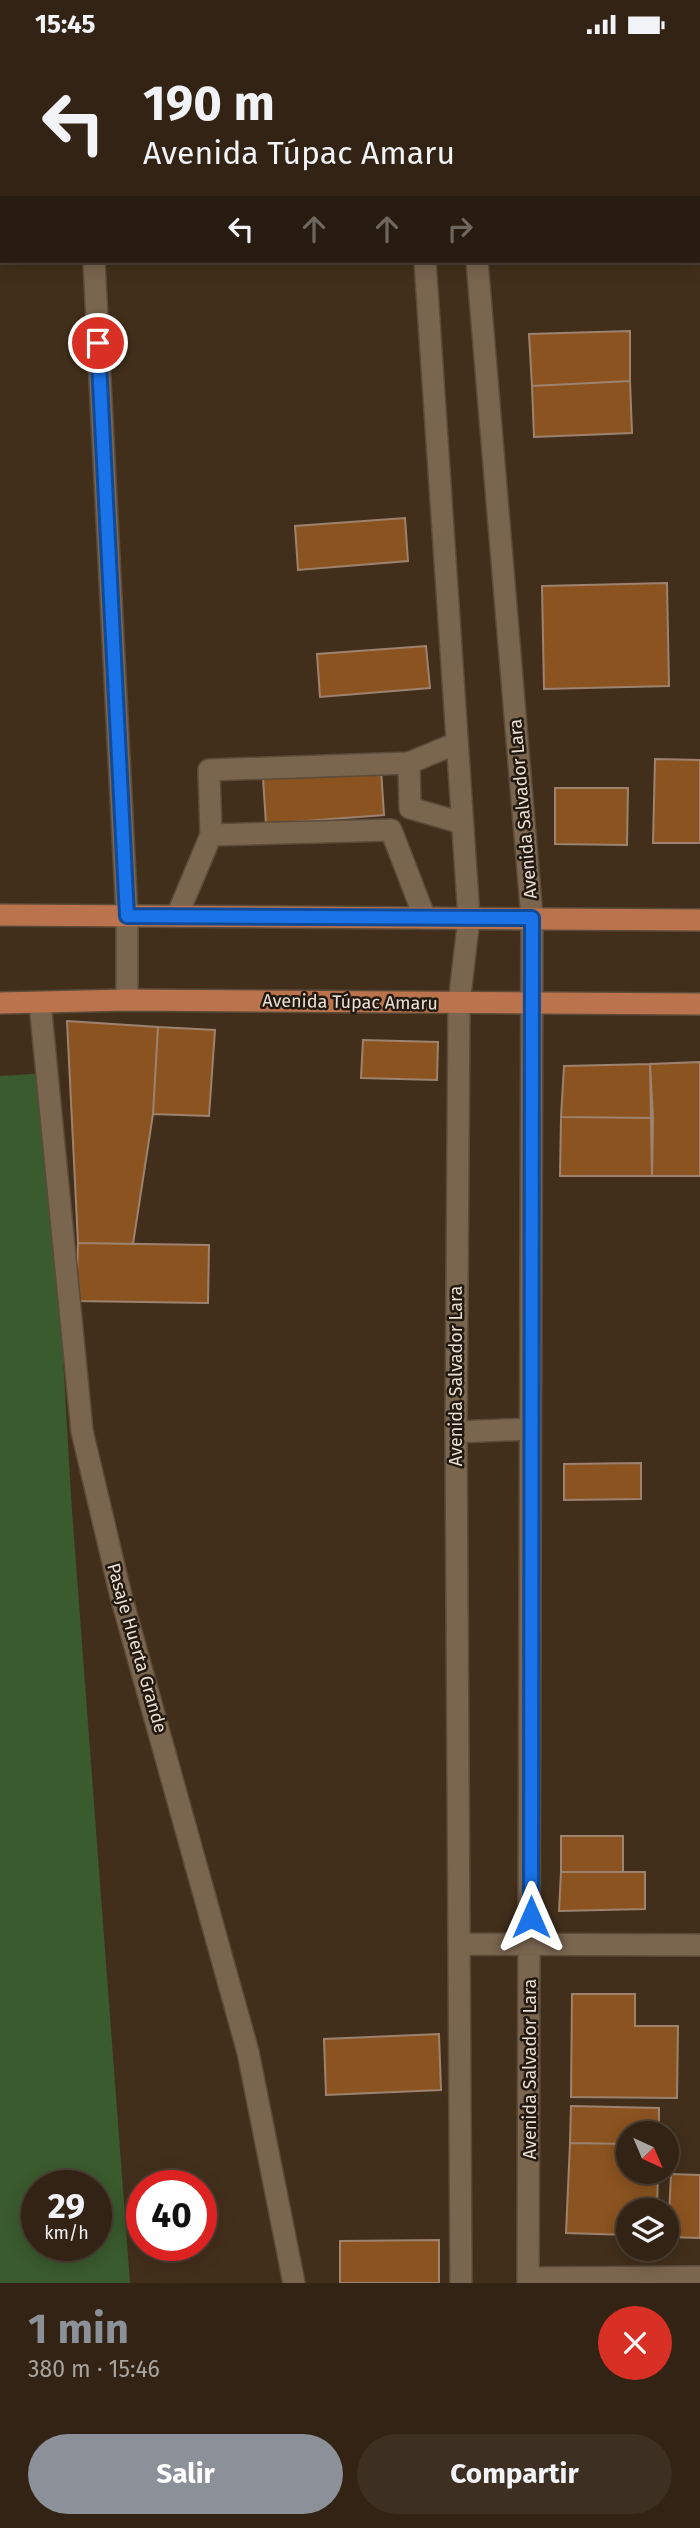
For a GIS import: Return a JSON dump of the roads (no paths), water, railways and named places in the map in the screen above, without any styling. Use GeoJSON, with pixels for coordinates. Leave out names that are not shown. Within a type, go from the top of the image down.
{"type":"FeatureCollection","features":[{"type":"Feature","properties":{"kind":"main road"},"geometry":{"type":"LineString","coordinates":[[0,915],[700,919]]}},
{"type":"Feature","properties":{"kind":"main road","name":"Avenida Túpac Amaru"},"geometry":{"type":"LineString","coordinates":[[0,1003],[127,1000],[533,1005],[700,1004]]}},
{"type":"Feature","properties":{"kind":"street"},"geometry":{"type":"LineString","coordinates":[[94,263],[127,916],[127,1000]]}},
{"type":"Feature","properties":{"kind":"street","name":"Avenida Salvador Lara"},"geometry":{"type":"LineString","coordinates":[[425,263],[469,918],[459,1003],[456,1432],[461,2283]]}},
{"type":"Feature","properties":{"kind":"street","name":"Avenida Salvador Lara"},"geometry":{"type":"LineString","coordinates":[[477,263],[532,918],[528,2281]]}},
{"type":"Feature","properties":{"kind":"street"},"geometry":{"type":"LineString","coordinates":[[177,916],[211,835],[209,770],[409,763],[457,743]]}},
{"type":"Feature","properties":{"kind":"street"},"geometry":{"type":"LineString","coordinates":[[211,835],[391,830],[410,808],[409,763]]}},
{"type":"Feature","properties":{"kind":"street"},"geometry":{"type":"LineString","coordinates":[[410,808],[462,823]]}},
{"type":"Feature","properties":{"kind":"street"},"geometry":{"type":"LineString","coordinates":[[391,830],[425,918]]}},
{"type":"Feature","properties":{"kind":"street","name":"Pasaje Huerta Grande"},"geometry":{"type":"LineString","coordinates":[[40,1003],[82,1431],[121,1597],[248,2052],[294,2283]]}},
{"type":"Feature","properties":{"kind":"street"},"geometry":{"type":"LineString","coordinates":[[456,1432],[530,1429]]}},
{"type":"Feature","properties":{"kind":"street"},"geometry":{"type":"LineString","coordinates":[[460,1944],[700,1945]]}},
{"type":"Feature","properties":{"kind":"street"},"geometry":{"type":"LineString","coordinates":[[528,2281],[700,2277]]}}]}
